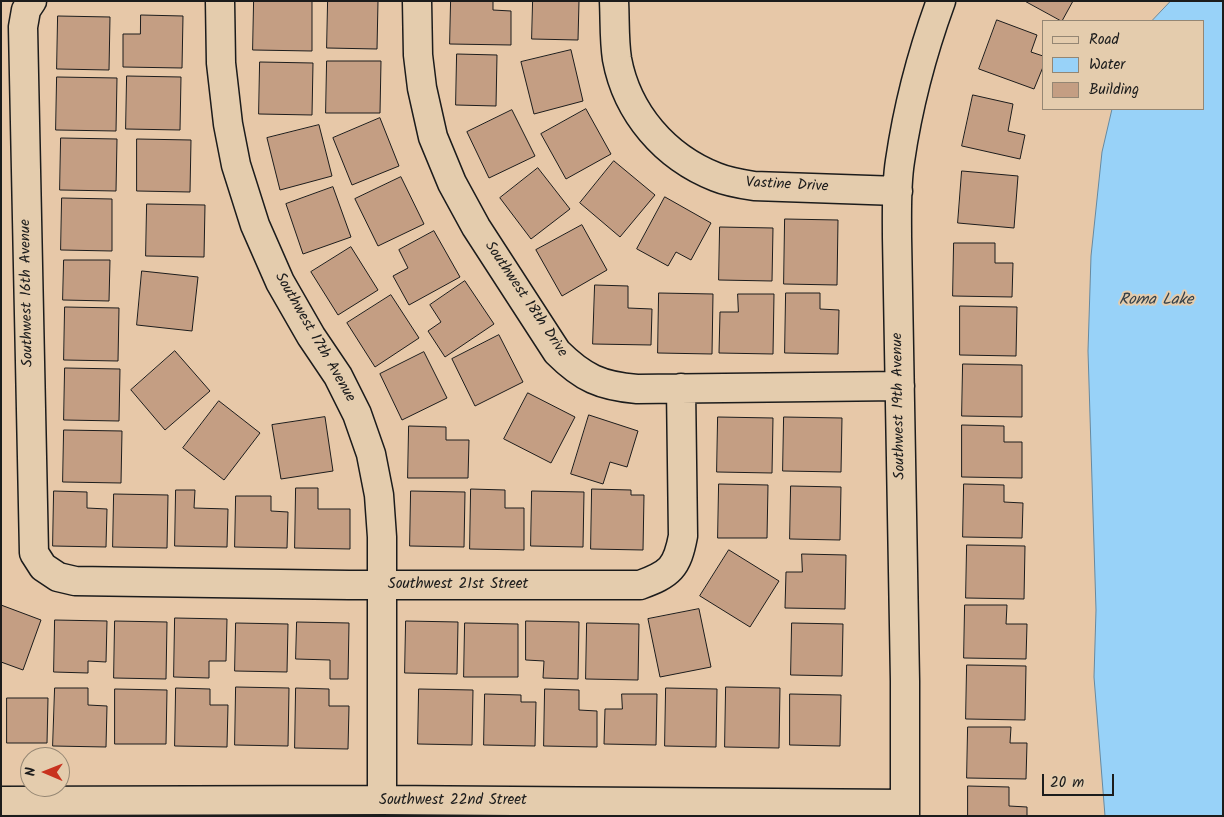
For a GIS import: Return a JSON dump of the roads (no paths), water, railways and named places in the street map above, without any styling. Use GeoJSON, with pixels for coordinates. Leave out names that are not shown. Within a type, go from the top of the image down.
{"type":"FeatureCollection","features":[{"type":"Feature","properties":{"kind":"street","name":"Southwest 16th Avenue"},"geometry":{"type":"LineString","coordinates":[[32,1],[26,10],[23,27],[34,553],[44,567],[58,577]]}},
{"type":"Feature","properties":{"kind":"street","name":"Southwest 17th Avenue"},"geometry":{"type":"LineString","coordinates":[[220,1],[221,63],[228,124],[236,165],[255,225],[280,282],[311,336],[338,376],[357,414],[371,454],[379,495],[382,537],[382,800]]}},
{"type":"Feature","properties":{"kind":"street","name":"Southwest 18th Drive"},"geometry":{"type":"LineString","coordinates":[[417,1],[418,55],[422,88],[433,137],[448,174],[476,227],[558,352],[571,366],[586,376],[603,383],[637,389],[900,386]]}},
{"type":"Feature","properties":{"kind":"street","name":"Vastine Drive"},"geometry":{"type":"LineString","coordinates":[[614,1],[617,57],[627,92],[645,124],[670,151],[685,162],[718,178],[754,186],[898,191]]}},
{"type":"Feature","properties":{"kind":"street","name":"Southwest 19th Avenue"},"geometry":{"type":"LineString","coordinates":[[905,810],[905,681],[897,237],[898,191],[900,162],[912,98],[929,34],[942,1]]}},
{"type":"Feature","properties":{"kind":"street","name":"Southwest 21st Street"},"geometry":{"type":"LineString","coordinates":[[58,577],[75,581],[382,585],[640,585],[658,578],[672,568],[680,552],[683,536],[681,388]]}},
{"type":"Feature","properties":{"kind":"street","name":"Southwest 22nd Street"},"geometry":{"type":"LineString","coordinates":[[1,801],[382,800],[905,810]]}},
{"type":"Feature","properties":{"kind":"water","name":"Roma Lake"},"geometry":{"type":"Polygon","coordinates":[[[1171,1],[1223,1],[1223,816],[1105,816],[1094,677],[1096,610],[1088,351],[1091,256],[1102,152],[1112,110],[1204,110],[1204,20],[1153,20],[1171,1]]]}}]}
